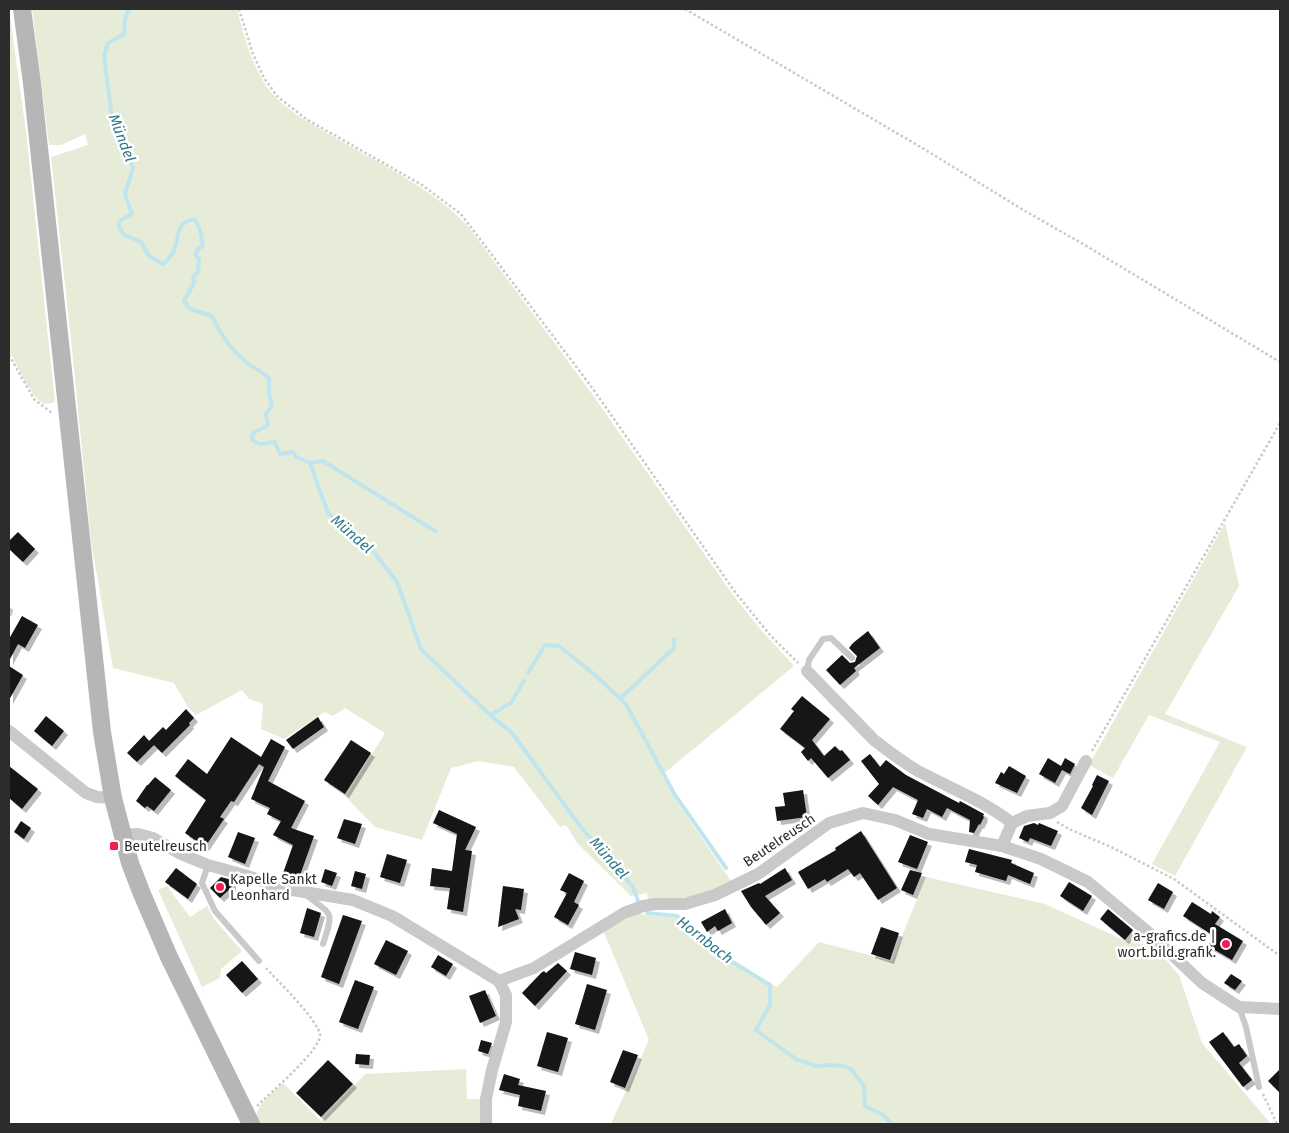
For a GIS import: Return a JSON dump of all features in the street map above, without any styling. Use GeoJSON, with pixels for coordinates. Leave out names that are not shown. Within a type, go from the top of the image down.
{"type":"FeatureCollection","features":[{"type":"Feature","properties":{"kind":"main road"},"geometry":{"type":"LineString","coordinates":[[22,9],[33,93],[102,732],[113,798],[122,835],[142,894],[169,957],[248,1120]]}},
{"type":"Feature","properties":{"kind":"street"},"geometry":{"type":"LineString","coordinates":[[807,671],[886,750],[917,770],[999,813],[1012,823]]}},
{"type":"Feature","properties":{"kind":"street"},"geometry":{"type":"LineString","coordinates":[[9,731],[86,793],[96,797],[113,798]]}},
{"type":"Feature","properties":{"kind":"street"},"geometry":{"type":"LineString","coordinates":[[1002,846],[1012,823],[1026,816],[1050,813],[1062,806],[1086,761]]}},
{"type":"Feature","properties":{"kind":"street","name":"Beutelreusch"},"geometry":{"type":"LineString","coordinates":[[499,980],[534,968],[624,913],[643,906],[685,904],[715,895],[758,874],[829,823],[863,813],[895,820],[929,834],[1002,846],[1040,858],[1088,882],[1148,932],[1202,983],[1239,1007],[1278,1009]]}},
{"type":"Feature","properties":{"kind":"street"},"geometry":{"type":"LineString","coordinates":[[122,835],[138,834],[153,838],[181,854],[208,865],[248,876],[280,888],[353,900],[392,916],[499,980],[506,995],[506,1022],[486,1099],[486,1124]]}},
{"type":"Feature","properties":{"kind":"lane"},"geometry":{"type":"LineString","coordinates":[[807,671],[809,660],[823,638],[832,638],[852,658]]}},
{"type":"Feature","properties":{"kind":"lane"},"geometry":{"type":"LineString","coordinates":[[208,865],[202,883],[215,911],[259,961]]}},
{"type":"Feature","properties":{"kind":"lane"},"geometry":{"type":"LineString","coordinates":[[304,892],[311,900],[324,907],[329,914],[331,920],[324,944]]}},
{"type":"Feature","properties":{"kind":"lane"},"geometry":{"type":"LineString","coordinates":[[1239,1007],[1246,1028],[1259,1086]]}},
{"type":"Feature","properties":{"kind":"path"},"geometry":{"type":"LineString","coordinates":[[239,9],[253,54],[264,78],[277,96],[306,119],[422,185],[461,214],[593,389],[735,592],[770,635],[807,671]]}},
{"type":"Feature","properties":{"kind":"path"},"geometry":{"type":"LineString","coordinates":[[685,9],[924,149],[1280,362]]}},
{"type":"Feature","properties":{"kind":"path"},"geometry":{"type":"LineString","coordinates":[[9,355],[34,400],[52,413],[68,416]]}},
{"type":"Feature","properties":{"kind":"path"},"geometry":{"type":"LineString","coordinates":[[1086,761],[1280,423]]}},
{"type":"Feature","properties":{"kind":"path"},"geometry":{"type":"LineString","coordinates":[[1044,814],[1069,829],[1111,847],[1174,879],[1280,956]]}},
{"type":"Feature","properties":{"kind":"path"},"geometry":{"type":"LineString","coordinates":[[248,1120],[318,1045],[320,1035],[314,1022],[259,961]]}},
{"type":"Feature","properties":{"kind":"path"},"geometry":{"type":"LineString","coordinates":[[1259,1086],[1277,1124]]}},
{"type":"Feature","properties":{"kind":"green space"},"geometry":{"type":"Polygon","coordinates":[[[9,9],[26,132],[55,402],[49,404],[42,402],[32,392],[9,350],[9,9]]]}},
{"type":"Feature","properties":{"kind":"green space"},"geometry":{"type":"Polygon","coordinates":[[[32,9],[237,9],[245,39],[261,78],[283,104],[311,123],[423,189],[454,212],[467,225],[590,391],[733,595],[761,630],[794,666],[662,775],[679,805],[731,881],[712,891],[691,897],[648,901],[647,893],[631,896],[578,844],[566,825],[560,827],[514,767],[478,761],[451,768],[422,840],[375,827],[346,797],[385,733],[345,708],[333,716],[325,712],[284,739],[261,729],[263,704],[249,699],[242,690],[196,715],[188,707],[174,683],[113,668],[91,541],[51,157],[88,145],[85,134],[61,145],[49,145],[32,9]]]}},
{"type":"Feature","properties":{"kind":"green space"},"geometry":{"type":"Polygon","coordinates":[[[1225,523],[1239,586],[1165,714],[1247,747],[1175,876],[1152,864],[1220,742],[1149,715],[1113,778],[1089,765],[1225,523]]]}},
{"type":"Feature","properties":{"kind":"green space"},"geometry":{"type":"Polygon","coordinates":[[[926,877],[1045,904],[1126,941],[1154,946],[1179,975],[1202,1043],[1271,1124],[611,1124],[649,1040],[603,930],[640,913],[676,918],[722,957],[777,987],[819,942],[892,961],[926,877]]]}},
{"type":"Feature","properties":{"kind":"green space"},"geometry":{"type":"Polygon","coordinates":[[[167,886],[190,917],[207,906],[214,919],[242,951],[221,969],[220,978],[202,987],[158,890],[167,886]]]}},
{"type":"Feature","properties":{"kind":"green space"},"geometry":{"type":"Polygon","coordinates":[[[466,1069],[467,1099],[481,1099],[481,1124],[257,1124],[257,1112],[260,1106],[283,1083],[321,1121],[365,1074],[466,1069]]]}},
{"type":"Feature","properties":{"kind":"building"},"geometry":{"type":"Polygon","coordinates":[[[18,532],[35,549],[23,562],[9,549],[9,541],[18,532]]]}},
{"type":"Feature","properties":{"kind":"building"},"geometry":{"type":"Polygon","coordinates":[[[22,616],[38,625],[25,648],[18,644],[9,661],[9,639],[22,616]]]}},
{"type":"Feature","properties":{"kind":"building"},"geometry":{"type":"Polygon","coordinates":[[[868,631],[880,648],[854,668],[856,671],[840,685],[826,670],[842,655],[850,663],[855,662],[857,656],[849,648],[868,631]]]}},
{"type":"Feature","properties":{"kind":"building"},"geometry":{"type":"Polygon","coordinates":[[[9,666],[23,675],[9,700],[9,666]]]}},
{"type":"Feature","properties":{"kind":"building"},"geometry":{"type":"Polygon","coordinates":[[[802,696],[830,719],[812,740],[824,756],[835,746],[840,751],[842,750],[850,760],[828,778],[811,758],[808,761],[801,752],[805,748],[780,729],[794,711],[791,709],[802,696]]]}},
{"type":"Feature","properties":{"kind":"building"},"geometry":{"type":"Polygon","coordinates":[[[186,709],[194,718],[189,723],[190,725],[162,753],[154,745],[137,762],[127,753],[144,735],[149,741],[163,727],[166,730],[186,709]]]}},
{"type":"Feature","properties":{"kind":"building"},"geometry":{"type":"Polygon","coordinates":[[[46,716],[64,731],[52,746],[34,731],[46,716]]]}},
{"type":"Feature","properties":{"kind":"building"},"geometry":{"type":"Polygon","coordinates":[[[318,717],[324,727],[293,749],[286,740],[318,717]]]}},
{"type":"Feature","properties":{"kind":"building"},"geometry":{"type":"Polygon","coordinates":[[[231,737],[261,757],[271,739],[285,747],[268,781],[305,801],[291,828],[314,836],[298,881],[282,876],[293,845],[273,835],[281,821],[267,814],[270,808],[251,799],[264,767],[259,764],[234,802],[231,801],[220,817],[224,819],[205,847],[185,833],[206,800],[175,776],[188,759],[207,774],[231,737]]]}},
{"type":"Feature","properties":{"kind":"building"},"geometry":{"type":"Polygon","coordinates":[[[351,740],[371,753],[345,794],[324,780],[351,740]]]}},
{"type":"Feature","properties":{"kind":"building"},"geometry":{"type":"Polygon","coordinates":[[[870,754],[880,767],[886,760],[906,775],[984,814],[980,825],[974,833],[969,832],[970,820],[947,808],[942,817],[927,809],[923,818],[912,814],[918,800],[893,787],[878,805],[868,796],[879,784],[861,761],[870,754]]]}},
{"type":"Feature","properties":{"kind":"building"},"geometry":{"type":"Polygon","coordinates":[[[1048,758],[1061,766],[1065,758],[1075,764],[1070,774],[1062,770],[1055,783],[1039,774],[1048,758]]]}},
{"type":"Feature","properties":{"kind":"building"},"geometry":{"type":"Polygon","coordinates":[[[9,766],[38,789],[22,809],[9,798],[9,766]]]}},
{"type":"Feature","properties":{"kind":"building"},"geometry":{"type":"Polygon","coordinates":[[[1009,766],[1026,776],[1017,793],[995,783],[1001,772],[1004,774],[1009,766]]]}},
{"type":"Feature","properties":{"kind":"building"},"geometry":{"type":"Polygon","coordinates":[[[1097,775],[1109,781],[1092,815],[1081,808],[1097,775]]]}},
{"type":"Feature","properties":{"kind":"building"},"geometry":{"type":"Polygon","coordinates":[[[155,777],[171,790],[154,811],[147,806],[145,808],[136,801],[155,777]]]}},
{"type":"Feature","properties":{"kind":"building"},"geometry":{"type":"Polygon","coordinates":[[[803,790],[807,817],[777,821],[775,807],[785,806],[783,793],[803,790]]]}},
{"type":"Feature","properties":{"kind":"building"},"geometry":{"type":"Polygon","coordinates":[[[439,810],[476,827],[465,850],[472,851],[463,912],[447,909],[450,888],[430,886],[432,868],[452,871],[457,834],[433,823],[439,810]]]}},
{"type":"Feature","properties":{"kind":"building"},"geometry":{"type":"Polygon","coordinates":[[[344,819],[362,824],[355,844],[337,838],[344,819]]]}},
{"type":"Feature","properties":{"kind":"building"},"geometry":{"type":"Polygon","coordinates":[[[21,821],[31,828],[24,839],[14,832],[21,821]]]}},
{"type":"Feature","properties":{"kind":"building"},"geometry":{"type":"Polygon","coordinates":[[[1034,823],[1038,825],[1039,823],[1058,831],[1051,846],[1030,838],[1028,842],[1019,838],[1024,826],[1034,823]]]}},
{"type":"Feature","properties":{"kind":"building"},"geometry":{"type":"Polygon","coordinates":[[[861,831],[897,888],[878,900],[860,873],[854,877],[848,869],[827,882],[825,879],[808,889],[798,872],[836,850],[835,848],[861,831]]]}},
{"type":"Feature","properties":{"kind":"building"},"geometry":{"type":"Polygon","coordinates":[[[238,832],[255,838],[245,864],[228,857],[238,832]]]}},
{"type":"Feature","properties":{"kind":"building"},"geometry":{"type":"Polygon","coordinates":[[[910,835],[928,842],[917,869],[898,862],[910,835]]]}},
{"type":"Feature","properties":{"kind":"building"},"geometry":{"type":"Polygon","coordinates":[[[969,849],[1012,860],[1011,863],[1034,873],[1030,884],[1008,875],[1006,881],[975,872],[977,865],[965,862],[969,849]]]}},
{"type":"Feature","properties":{"kind":"building"},"geometry":{"type":"Polygon","coordinates":[[[387,854],[407,860],[400,883],[380,877],[387,854]]]}},
{"type":"Feature","properties":{"kind":"building"},"geometry":{"type":"Polygon","coordinates":[[[176,868],[197,884],[188,899],[165,882],[176,868]]]}},
{"type":"Feature","properties":{"kind":"building"},"geometry":{"type":"Polygon","coordinates":[[[785,868],[792,880],[765,896],[780,913],[766,925],[741,891],[760,884],[785,868]]]}},
{"type":"Feature","properties":{"kind":"building"},"geometry":{"type":"Polygon","coordinates":[[[325,869],[337,873],[332,886],[321,882],[325,869]]]}},
{"type":"Feature","properties":{"kind":"building"},"geometry":{"type":"Polygon","coordinates":[[[910,870],[922,873],[913,895],[901,890],[910,870]]]}},
{"type":"Feature","properties":{"kind":"building"},"geometry":{"type":"Polygon","coordinates":[[[355,871],[366,874],[362,889],[351,886],[355,871]]]}},
{"type":"Feature","properties":{"kind":"building"},"geometry":{"type":"Polygon","coordinates":[[[569,873],[584,881],[574,902],[579,905],[568,925],[554,917],[567,893],[560,890],[569,873]]]}},
{"type":"Feature","properties":{"kind":"building","name":"Kapelle Sankt Leonhard"},"geometry":{"type":"Polygon","coordinates":[[[221,877],[232,880],[232,887],[220,898],[210,888],[221,877]]]}},
{"type":"Feature","properties":{"kind":"building"},"geometry":{"type":"Polygon","coordinates":[[[1069,882],[1092,896],[1083,911],[1060,896],[1069,882]]]}},
{"type":"Feature","properties":{"kind":"building"},"geometry":{"type":"Polygon","coordinates":[[[1158,883],[1173,892],[1164,909],[1148,900],[1158,883]]]}},
{"type":"Feature","properties":{"kind":"building"},"geometry":{"type":"Polygon","coordinates":[[[503,886],[524,889],[521,910],[515,909],[519,919],[498,927],[503,886]]]}},
{"type":"Feature","properties":{"kind":"building"},"geometry":{"type":"Polygon","coordinates":[[[1192,902],[1211,914],[1212,911],[1220,917],[1215,924],[1243,941],[1232,960],[1208,946],[1214,936],[1183,916],[1192,902]]]}},
{"type":"Feature","properties":{"kind":"building"},"geometry":{"type":"Polygon","coordinates":[[[307,908],[321,913],[314,937],[300,933],[307,908]]]}},
{"type":"Feature","properties":{"kind":"building"},"geometry":{"type":"Polygon","coordinates":[[[725,909],[732,923],[718,931],[715,926],[707,932],[701,922],[725,909]]]}},
{"type":"Feature","properties":{"kind":"building"},"geometry":{"type":"Polygon","coordinates":[[[1108,909],[1133,930],[1125,940],[1100,919],[1108,909]]]}},
{"type":"Feature","properties":{"kind":"building"},"geometry":{"type":"Polygon","coordinates":[[[343,915],[362,921],[339,984],[321,977],[343,915]]]}},
{"type":"Feature","properties":{"kind":"building"},"geometry":{"type":"Polygon","coordinates":[[[881,927],[899,933],[890,960],[871,954],[881,927]]]}},
{"type":"Feature","properties":{"kind":"building"},"geometry":{"type":"Polygon","coordinates":[[[386,940],[408,951],[396,975],[374,964],[386,940]]]}},
{"type":"Feature","properties":{"kind":"building"},"geometry":{"type":"Polygon","coordinates":[[[575,952],[596,958],[592,975],[570,969],[575,952]]]}},
{"type":"Feature","properties":{"kind":"building"},"geometry":{"type":"Polygon","coordinates":[[[438,955],[453,964],[446,976],[431,967],[438,955]]]}},
{"type":"Feature","properties":{"kind":"building"},"geometry":{"type":"Polygon","coordinates":[[[242,961],[258,979],[242,993],[226,975],[242,961]]]}},
{"type":"Feature","properties":{"kind":"building"},"geometry":{"type":"Polygon","coordinates":[[[558,963],[567,971],[535,1006],[522,993],[541,973],[544,971],[546,973],[558,963]]]}},
{"type":"Feature","properties":{"kind":"building"},"geometry":{"type":"Polygon","coordinates":[[[1231,974],[1242,981],[1235,990],[1224,983],[1231,974]]]}},
{"type":"Feature","properties":{"kind":"building"},"geometry":{"type":"Polygon","coordinates":[[[355,980],[374,987],[358,1029],[339,1022],[355,980]]]}},
{"type":"Feature","properties":{"kind":"building"},"geometry":{"type":"Polygon","coordinates":[[[587,984],[607,990],[595,1030],[575,1024],[587,984]]]}},
{"type":"Feature","properties":{"kind":"building"},"geometry":{"type":"Polygon","coordinates":[[[485,990],[496,1016],[480,1023],[469,996],[485,990]]]}},
{"type":"Feature","properties":{"kind":"building"},"geometry":{"type":"Polygon","coordinates":[[[547,1032],[568,1038],[558,1072],[537,1066],[547,1032]]]}},
{"type":"Feature","properties":{"kind":"building"},"geometry":{"type":"Polygon","coordinates":[[[1223,1032],[1234,1047],[1239,1044],[1247,1056],[1239,1063],[1252,1080],[1243,1087],[1209,1042],[1223,1032]]]}},
{"type":"Feature","properties":{"kind":"building"},"geometry":{"type":"Polygon","coordinates":[[[481,1040],[492,1043],[488,1054],[478,1051],[481,1040]]]}},
{"type":"Feature","properties":{"kind":"building"},"geometry":{"type":"Polygon","coordinates":[[[623,1050],[638,1055],[625,1088],[610,1082],[623,1050]]]}},
{"type":"Feature","properties":{"kind":"building"},"geometry":{"type":"Polygon","coordinates":[[[356,1054],[370,1055],[369,1065],[355,1064],[356,1054]]]}},
{"type":"Feature","properties":{"kind":"building"},"geometry":{"type":"Polygon","coordinates":[[[328,1060],[353,1084],[321,1117],[296,1093],[328,1060]]]}},
{"type":"Feature","properties":{"kind":"building"},"geometry":{"type":"Polygon","coordinates":[[[1280,1069],[1280,1093],[1268,1081],[1280,1069]]]}},
{"type":"Feature","properties":{"kind":"building"},"geometry":{"type":"Polygon","coordinates":[[[504,1074],[520,1079],[518,1085],[546,1091],[541,1111],[518,1106],[520,1095],[499,1090],[504,1074]]]}},
{"type":"Feature","properties":{"kind":"waterway","name":"Mündel"},"geometry":{"type":"LineString","coordinates":[[129,9],[125,19],[124,34],[108,43],[104,56],[112,118],[133,168],[125,194],[132,214],[119,221],[119,228],[125,235],[141,242],[149,256],[163,264],[174,251],[181,227],[184,223],[195,219],[200,230],[203,246],[199,248],[195,255],[199,259],[198,272],[193,277],[194,283],[184,301],[190,309],[212,316],[222,335],[235,352],[269,378],[269,394],[272,405],[266,414],[268,425],[253,433],[252,440],[260,444],[275,442],[280,454],[293,452],[296,457],[310,463],[328,513],[370,547],[397,582],[421,649],[490,715],[512,733],[580,826],[633,887],[638,901]]}},
{"type":"Feature","properties":{"kind":"waterway"},"geometry":{"type":"LineString","coordinates":[[310,463],[323,461],[435,531]]}},
{"type":"Feature","properties":{"kind":"waterway"},"geometry":{"type":"LineString","coordinates":[[620,699],[674,648],[674,639]]}},
{"type":"Feature","properties":{"kind":"waterway"},"geometry":{"type":"LineString","coordinates":[[528,673],[545,645],[559,646],[595,675],[626,704],[675,795],[726,868]]}},
{"type":"Feature","properties":{"kind":"waterway"},"geometry":{"type":"LineString","coordinates":[[490,715],[511,703],[524,681]]}},
{"type":"Feature","properties":{"kind":"waterway","name":"Hornbach"},"geometry":{"type":"LineString","coordinates":[[647,913],[677,916],[723,956],[770,985],[770,1005],[756,1030],[796,1059],[816,1066],[844,1066],[852,1070],[864,1086],[865,1106],[883,1115],[892,1124]]}},
{"type":"Feature","properties":{"kind":"place","name":"Beutelreusch"},"geometry":{"type":"Point","coordinates":[114,846]}},
{"type":"Feature","properties":{"kind":"place","name":"Kapelle Sankt Leonhard"},"geometry":{"type":"Point","coordinates":[220,887]}},
{"type":"Feature","properties":{"kind":"place","name":"a-grafics.de | wort.bild.grafik."},"geometry":{"type":"Point","coordinates":[1226,944]}}]}
